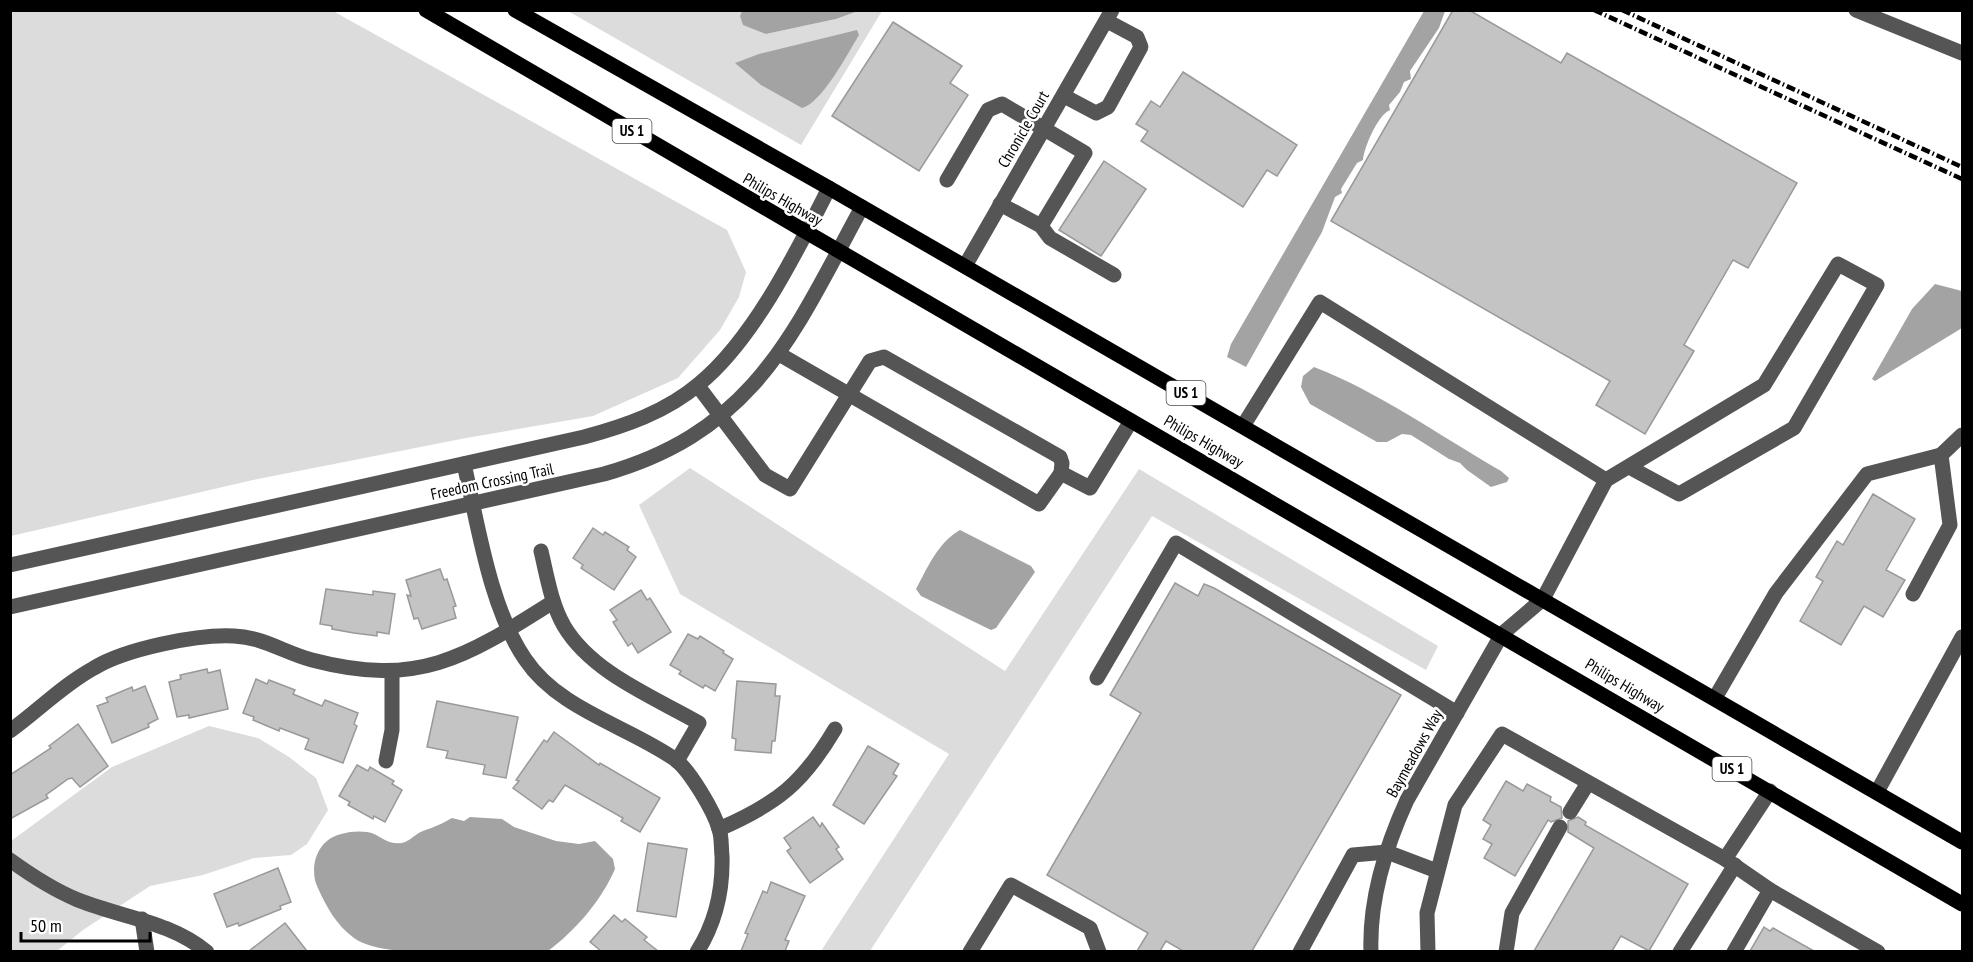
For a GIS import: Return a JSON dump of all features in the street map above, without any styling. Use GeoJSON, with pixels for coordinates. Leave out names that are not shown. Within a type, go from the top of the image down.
{"type":"FeatureCollection","features":[{"type":"Feature","properties":{"kind":"main road","name":"Philips Highway"},"geometry":{"type":"LineString","coordinates":[[426,10],[838,252],[1502,634],[1962,904]]}},
{"type":"Feature","properties":{"kind":"main road","name":"Philips Highway"},"geometry":{"type":"LineString","coordinates":[[515,10],[965,266],[1962,842]]}},
{"type":"Feature","properties":{"kind":"street"},"geometry":{"type":"LineString","coordinates":[[1856,10],[1962,53]]}},
{"type":"Feature","properties":{"kind":"street"},"geometry":{"type":"LineString","coordinates":[[1064,96],[1096,113],[1108,107],[1141,47],[1137,37],[1109,16]]}},
{"type":"Feature","properties":{"kind":"street","name":"Chronicle Court"},"geometry":{"type":"LineString","coordinates":[[965,266],[1109,16]]}},
{"type":"Feature","properties":{"kind":"street"},"geometry":{"type":"LineString","coordinates":[[947,180],[988,110],[1002,104],[1085,153],[1041,226]]}},
{"type":"Feature","properties":{"kind":"street","name":"Freedom Crossing Trail"},"geometry":{"type":"LineString","coordinates":[[10,565],[622,427],[671,404],[698,386],[734,349],[806,233],[829,188]]}},
{"type":"Feature","properties":{"kind":"street"},"geometry":{"type":"LineString","coordinates":[[1000,204],[1041,226],[1050,238],[1114,275]]}},
{"type":"Feature","properties":{"kind":"street","name":"Freedom Crossing Trail"},"geometry":{"type":"LineString","coordinates":[[10,607],[633,466],[678,446],[722,417],[754,385],[779,354],[862,207]]}},
{"type":"Feature","properties":{"kind":"street"},"geometry":{"type":"LineString","coordinates":[[1543,599],[1606,480],[1764,385],[1838,264],[1877,285],[1794,428],[1679,494],[1629,467]]}},
{"type":"Feature","properties":{"kind":"street"},"geometry":{"type":"LineString","coordinates":[[1243,426],[1320,302],[1606,480]]}},
{"type":"Feature","properties":{"kind":"street"},"geometry":{"type":"LineString","coordinates":[[698,386],[765,475],[790,489],[848,395],[870,362],[884,357],[1060,457],[1062,463],[1060,473],[1039,504],[848,395],[779,354]]}},
{"type":"Feature","properties":{"kind":"street"},"geometry":{"type":"LineString","coordinates":[[1060,473],[1090,488],[1131,421]]}},
{"type":"Feature","properties":{"kind":"street"},"geometry":{"type":"LineString","coordinates":[[1715,698],[1776,593],[1867,474],[1941,455],[1962,435]]}},
{"type":"Feature","properties":{"kind":"street"},"geometry":{"type":"LineString","coordinates":[[1913,594],[1950,525],[1941,455]]}},
{"type":"Feature","properties":{"kind":"street"},"geometry":{"type":"LineString","coordinates":[[464,464],[501,612],[525,659],[561,695],[677,761],[699,789],[719,829],[722,874],[718,904],[710,932],[697,951]]}},
{"type":"Feature","properties":{"kind":"street"},"geometry":{"type":"LineString","coordinates":[[1097,678],[1176,543],[1457,713]]}},
{"type":"Feature","properties":{"kind":"street"},"geometry":{"type":"LineString","coordinates":[[541,551],[553,602],[565,627],[586,652],[616,676],[699,723],[677,761]]}},
{"type":"Feature","properties":{"kind":"street","name":"Baymeadows Way"},"geometry":{"type":"LineString","coordinates":[[1371,951],[1370,936],[1378,886],[1407,800],[1502,634],[1543,599]]}},
{"type":"Feature","properties":{"kind":"street"},"geometry":{"type":"LineString","coordinates":[[10,731],[68,684],[95,666],[130,652],[206,637],[235,636],[261,639],[309,659],[348,668],[392,671],[449,660],[482,647],[553,602]]}},
{"type":"Feature","properties":{"kind":"street"},"geometry":{"type":"LineString","coordinates":[[1877,792],[1962,637]]}},
{"type":"Feature","properties":{"kind":"street"},"geometry":{"type":"LineString","coordinates":[[386,761],[392,730],[392,671]]}},
{"type":"Feature","properties":{"kind":"street"},"geometry":{"type":"LineString","coordinates":[[719,829],[751,815],[789,789],[814,764],[835,729]]}},
{"type":"Feature","properties":{"kind":"street"},"geometry":{"type":"LineString","coordinates":[[1428,951],[1427,913],[1455,805],[1502,734],[1730,862],[1770,890],[1878,951]]}},
{"type":"Feature","properties":{"kind":"street"},"geometry":{"type":"LineString","coordinates":[[1570,812],[1588,783]]}},
{"type":"Feature","properties":{"kind":"street"},"geometry":{"type":"LineString","coordinates":[[1680,951],[1770,791]]}},
{"type":"Feature","properties":{"kind":"street"},"geometry":{"type":"LineString","coordinates":[[1506,951],[1512,913],[1560,828]]}},
{"type":"Feature","properties":{"kind":"street"},"geometry":{"type":"LineString","coordinates":[[1300,951],[1353,855],[1388,852],[1437,872]]}},
{"type":"Feature","properties":{"kind":"street"},"geometry":{"type":"LineString","coordinates":[[10,860],[35,878],[79,900],[162,925],[192,940],[207,951]]}},
{"type":"Feature","properties":{"kind":"street"},"geometry":{"type":"LineString","coordinates":[[970,951],[1011,885],[1090,928],[1099,951]]}},
{"type":"Feature","properties":{"kind":"street"},"geometry":{"type":"LineString","coordinates":[[1734,951],[1770,890]]}},
{"type":"Feature","properties":{"kind":"street"},"geometry":{"type":"LineString","coordinates":[[142,919],[147,951]]}},
{"type":"Feature","properties":{"kind":"shaded area"},"geometry":{"type":"Polygon","coordinates":[[[742,10],[858,11],[836,19],[766,34],[743,25],[740,16],[742,10]]]}},
{"type":"Feature","properties":{"kind":"shaded area"},"geometry":{"type":"Polygon","coordinates":[[[10,11],[333,11],[727,230],[746,272],[739,297],[720,330],[678,378],[593,416],[466,438],[253,480],[11,536],[10,11]]]}},
{"type":"Feature","properties":{"kind":"shaded area"},"geometry":{"type":"Polygon","coordinates":[[[568,11],[742,11],[740,16],[766,34],[836,19],[858,11],[882,11],[801,145],[568,11]]]}},
{"type":"Feature","properties":{"kind":"shaded area"},"geometry":{"type":"Polygon","coordinates":[[[1424,11],[1445,11],[1439,28],[1410,71],[1411,79],[1404,82],[1400,92],[1389,105],[1390,110],[1376,125],[1363,160],[1357,163],[1341,189],[1342,193],[1335,197],[1322,232],[1246,367],[1227,357],[1231,344],[1424,11]]]}},
{"type":"Feature","properties":{"kind":"shaded area"},"geometry":{"type":"Polygon","coordinates":[[[857,30],[859,35],[834,76],[818,97],[802,108],[761,85],[735,63],[759,54],[857,30]]]}},
{"type":"Feature","properties":{"kind":"shaded area"},"geometry":{"type":"Polygon","coordinates":[[[1935,284],[1962,291],[1962,328],[1875,381],[1872,379],[1912,309],[1935,284]]]}},
{"type":"Feature","properties":{"kind":"shaded area"},"geometry":{"type":"Polygon","coordinates":[[[1314,367],[1362,389],[1409,415],[1501,471],[1509,478],[1507,482],[1491,487],[1460,463],[1449,459],[1411,435],[1402,434],[1387,442],[1377,442],[1310,404],[1301,387],[1303,376],[1314,367]]]}},
{"type":"Feature","properties":{"kind":"shaded area"},"geometry":{"type":"Polygon","coordinates":[[[690,468],[1005,671],[1139,469],[1438,646],[1426,670],[1152,516],[870,951],[821,951],[949,754],[680,594],[639,505],[690,468]]]}},
{"type":"Feature","properties":{"kind":"shaded area"},"geometry":{"type":"Polygon","coordinates":[[[960,530],[1031,566],[1035,572],[996,628],[991,630],[921,596],[916,589],[939,549],[945,541],[960,530]]]}},
{"type":"Feature","properties":{"kind":"shaded area"},"geometry":{"type":"Polygon","coordinates":[[[209,726],[258,738],[289,757],[316,778],[328,810],[307,844],[291,855],[254,858],[203,875],[150,886],[83,930],[57,951],[11,952],[11,841],[112,767],[209,726]]]}},
{"type":"Feature","properties":{"kind":"shaded area"},"geometry":{"type":"Polygon","coordinates":[[[470,817],[502,819],[514,827],[556,841],[579,844],[595,841],[613,859],[615,869],[603,892],[587,914],[548,951],[446,954],[391,950],[369,945],[354,938],[337,921],[320,893],[314,874],[319,850],[327,841],[350,832],[363,832],[374,834],[390,842],[400,843],[452,818],[464,821],[470,817]]]}},
{"type":"Feature","properties":{"kind":"building"},"geometry":{"type":"Polygon","coordinates":[[[1453,10],[1469,10],[1561,63],[1567,53],[1797,183],[1748,268],[1733,260],[1684,345],[1694,351],[1645,434],[1596,405],[1610,381],[1331,221],[1453,10]]]}},
{"type":"Feature","properties":{"kind":"building"},"geometry":{"type":"Polygon","coordinates":[[[893,22],[962,66],[950,83],[968,95],[919,171],[832,116],[893,22]]]}},
{"type":"Feature","properties":{"kind":"building"},"geometry":{"type":"Polygon","coordinates":[[[1183,72],[1297,145],[1277,176],[1267,170],[1243,207],[1141,141],[1148,131],[1136,124],[1151,101],[1160,107],[1183,72]]]}},
{"type":"Feature","properties":{"kind":"building"},"geometry":{"type":"Polygon","coordinates":[[[1104,161],[1146,189],[1101,256],[1059,230],[1104,161]]]}},
{"type":"Feature","properties":{"kind":"building"},"geometry":{"type":"Polygon","coordinates":[[[1873,494],[1915,519],[1886,570],[1905,580],[1883,617],[1864,606],[1841,645],[1800,621],[1823,581],[1816,577],[1837,541],[1843,545],[1873,494]]]}},
{"type":"Feature","properties":{"kind":"building"},"geometry":{"type":"Polygon","coordinates":[[[593,528],[603,535],[605,532],[629,547],[627,550],[636,557],[614,590],[581,568],[583,565],[573,558],[593,528]]]}},
{"type":"Feature","properties":{"kind":"building"},"geometry":{"type":"Polygon","coordinates":[[[440,569],[444,580],[447,579],[456,606],[453,607],[456,618],[422,629],[418,618],[414,619],[407,595],[411,596],[406,580],[440,569]]]}},
{"type":"Feature","properties":{"kind":"building"},"geometry":{"type":"Polygon","coordinates":[[[1175,583],[1198,596],[1204,584],[1214,588],[1401,695],[1252,951],[1183,951],[1166,941],[1160,951],[1137,951],[1148,933],[1047,875],[1141,713],[1110,695],[1175,583]]]}},
{"type":"Feature","properties":{"kind":"building"},"geometry":{"type":"Polygon","coordinates":[[[326,589],[373,595],[373,591],[395,594],[389,634],[377,632],[377,636],[354,633],[320,624],[326,589]]]}},
{"type":"Feature","properties":{"kind":"building"},"geometry":{"type":"Polygon","coordinates":[[[641,590],[647,600],[650,598],[671,632],[638,653],[632,643],[628,646],[613,622],[617,620],[610,610],[641,590]]]}},
{"type":"Feature","properties":{"kind":"building"},"geometry":{"type":"Polygon","coordinates":[[[688,634],[698,639],[700,636],[733,659],[715,691],[705,685],[703,688],[679,674],[681,671],[670,665],[688,634]]]}},
{"type":"Feature","properties":{"kind":"building"},"geometry":{"type":"Polygon","coordinates":[[[207,669],[208,673],[220,670],[228,709],[189,718],[189,715],[177,717],[169,682],[181,679],[180,675],[207,669]]]}},
{"type":"Feature","properties":{"kind":"building"},"geometry":{"type":"Polygon","coordinates":[[[256,679],[267,684],[269,680],[295,690],[293,694],[322,706],[325,700],[358,713],[354,724],[357,726],[343,763],[305,749],[309,739],[280,728],[279,731],[243,713],[256,679]]]}},
{"type":"Feature","properties":{"kind":"building"},"geometry":{"type":"Polygon","coordinates":[[[737,681],[776,684],[775,696],[780,696],[775,741],[772,741],[771,753],[735,750],[736,739],[732,738],[737,681]]]}},
{"type":"Feature","properties":{"kind":"building"},"geometry":{"type":"Polygon","coordinates":[[[145,686],[158,719],[148,724],[149,727],[112,743],[97,706],[108,702],[106,698],[132,687],[133,691],[145,686]]]}},
{"type":"Feature","properties":{"kind":"building"},"geometry":{"type":"Polygon","coordinates":[[[437,701],[518,717],[506,778],[483,774],[485,765],[446,758],[448,751],[427,747],[437,701]]]}},
{"type":"Feature","properties":{"kind":"building"},"geometry":{"type":"Polygon","coordinates":[[[78,724],[108,766],[80,787],[72,778],[68,779],[46,795],[48,798],[10,819],[10,775],[51,748],[49,746],[78,724]]]}},
{"type":"Feature","properties":{"kind":"building"},"geometry":{"type":"Polygon","coordinates":[[[554,732],[599,765],[600,763],[660,798],[640,832],[621,821],[623,818],[565,785],[553,802],[549,800],[542,809],[513,788],[519,781],[516,780],[544,740],[547,742],[554,732]]]}},
{"type":"Feature","properties":{"kind":"building"},"geometry":{"type":"Polygon","coordinates":[[[868,746],[899,764],[893,774],[897,776],[864,824],[833,805],[868,746]]]}},
{"type":"Feature","properties":{"kind":"building"},"geometry":{"type":"Polygon","coordinates":[[[357,765],[368,771],[370,767],[394,781],[392,784],[402,790],[385,822],[374,816],[373,819],[348,805],[350,802],[339,796],[357,765]]]}},
{"type":"Feature","properties":{"kind":"building"},"geometry":{"type":"Polygon","coordinates":[[[1506,781],[1523,791],[1527,784],[1551,797],[1550,801],[1561,807],[1562,818],[1551,822],[1548,820],[1515,876],[1484,858],[1492,844],[1483,839],[1491,825],[1483,820],[1506,781]]]}},
{"type":"Feature","properties":{"kind":"building"},"geometry":{"type":"Polygon","coordinates":[[[813,817],[820,827],[822,823],[839,847],[836,849],[843,859],[810,883],[787,851],[791,848],[784,838],[813,817]]]}},
{"type":"Feature","properties":{"kind":"building"},"geometry":{"type":"Polygon","coordinates":[[[1578,817],[1586,822],[1585,825],[1688,884],[1649,951],[1621,936],[1612,951],[1534,951],[1594,848],[1568,832],[1568,821],[1578,817]]]}},
{"type":"Feature","properties":{"kind":"building"},"geometry":{"type":"Polygon","coordinates":[[[648,843],[687,849],[676,917],[637,911],[648,843]]]}},
{"type":"Feature","properties":{"kind":"building"},"geometry":{"type":"Polygon","coordinates":[[[278,868],[291,902],[280,906],[281,909],[239,926],[238,923],[227,927],[214,894],[278,868]]]}},
{"type":"Feature","properties":{"kind":"building"},"geometry":{"type":"Polygon","coordinates":[[[771,882],[805,896],[785,940],[789,941],[785,951],[741,951],[748,934],[745,933],[763,891],[767,893],[771,882]]]}},
{"type":"Feature","properties":{"kind":"building"},"geometry":{"type":"Polygon","coordinates":[[[614,915],[622,922],[625,919],[647,937],[644,940],[658,951],[601,951],[590,942],[614,915]]]}},
{"type":"Feature","properties":{"kind":"building"},"geometry":{"type":"Polygon","coordinates":[[[285,923],[307,951],[249,951],[285,923]]]}},
{"type":"Feature","properties":{"kind":"building"},"geometry":{"type":"Polygon","coordinates":[[[1764,927],[1770,931],[1773,928],[1814,951],[1750,951],[1764,927]]]}},
{"type":"Feature","properties":{"kind":"railway"},"geometry":{"type":"LineString","coordinates":[[1594,10],[1962,179]]}},
{"type":"Feature","properties":{"kind":"railway"},"geometry":{"type":"LineString","coordinates":[[1622,10],[1962,167]]}}]}
